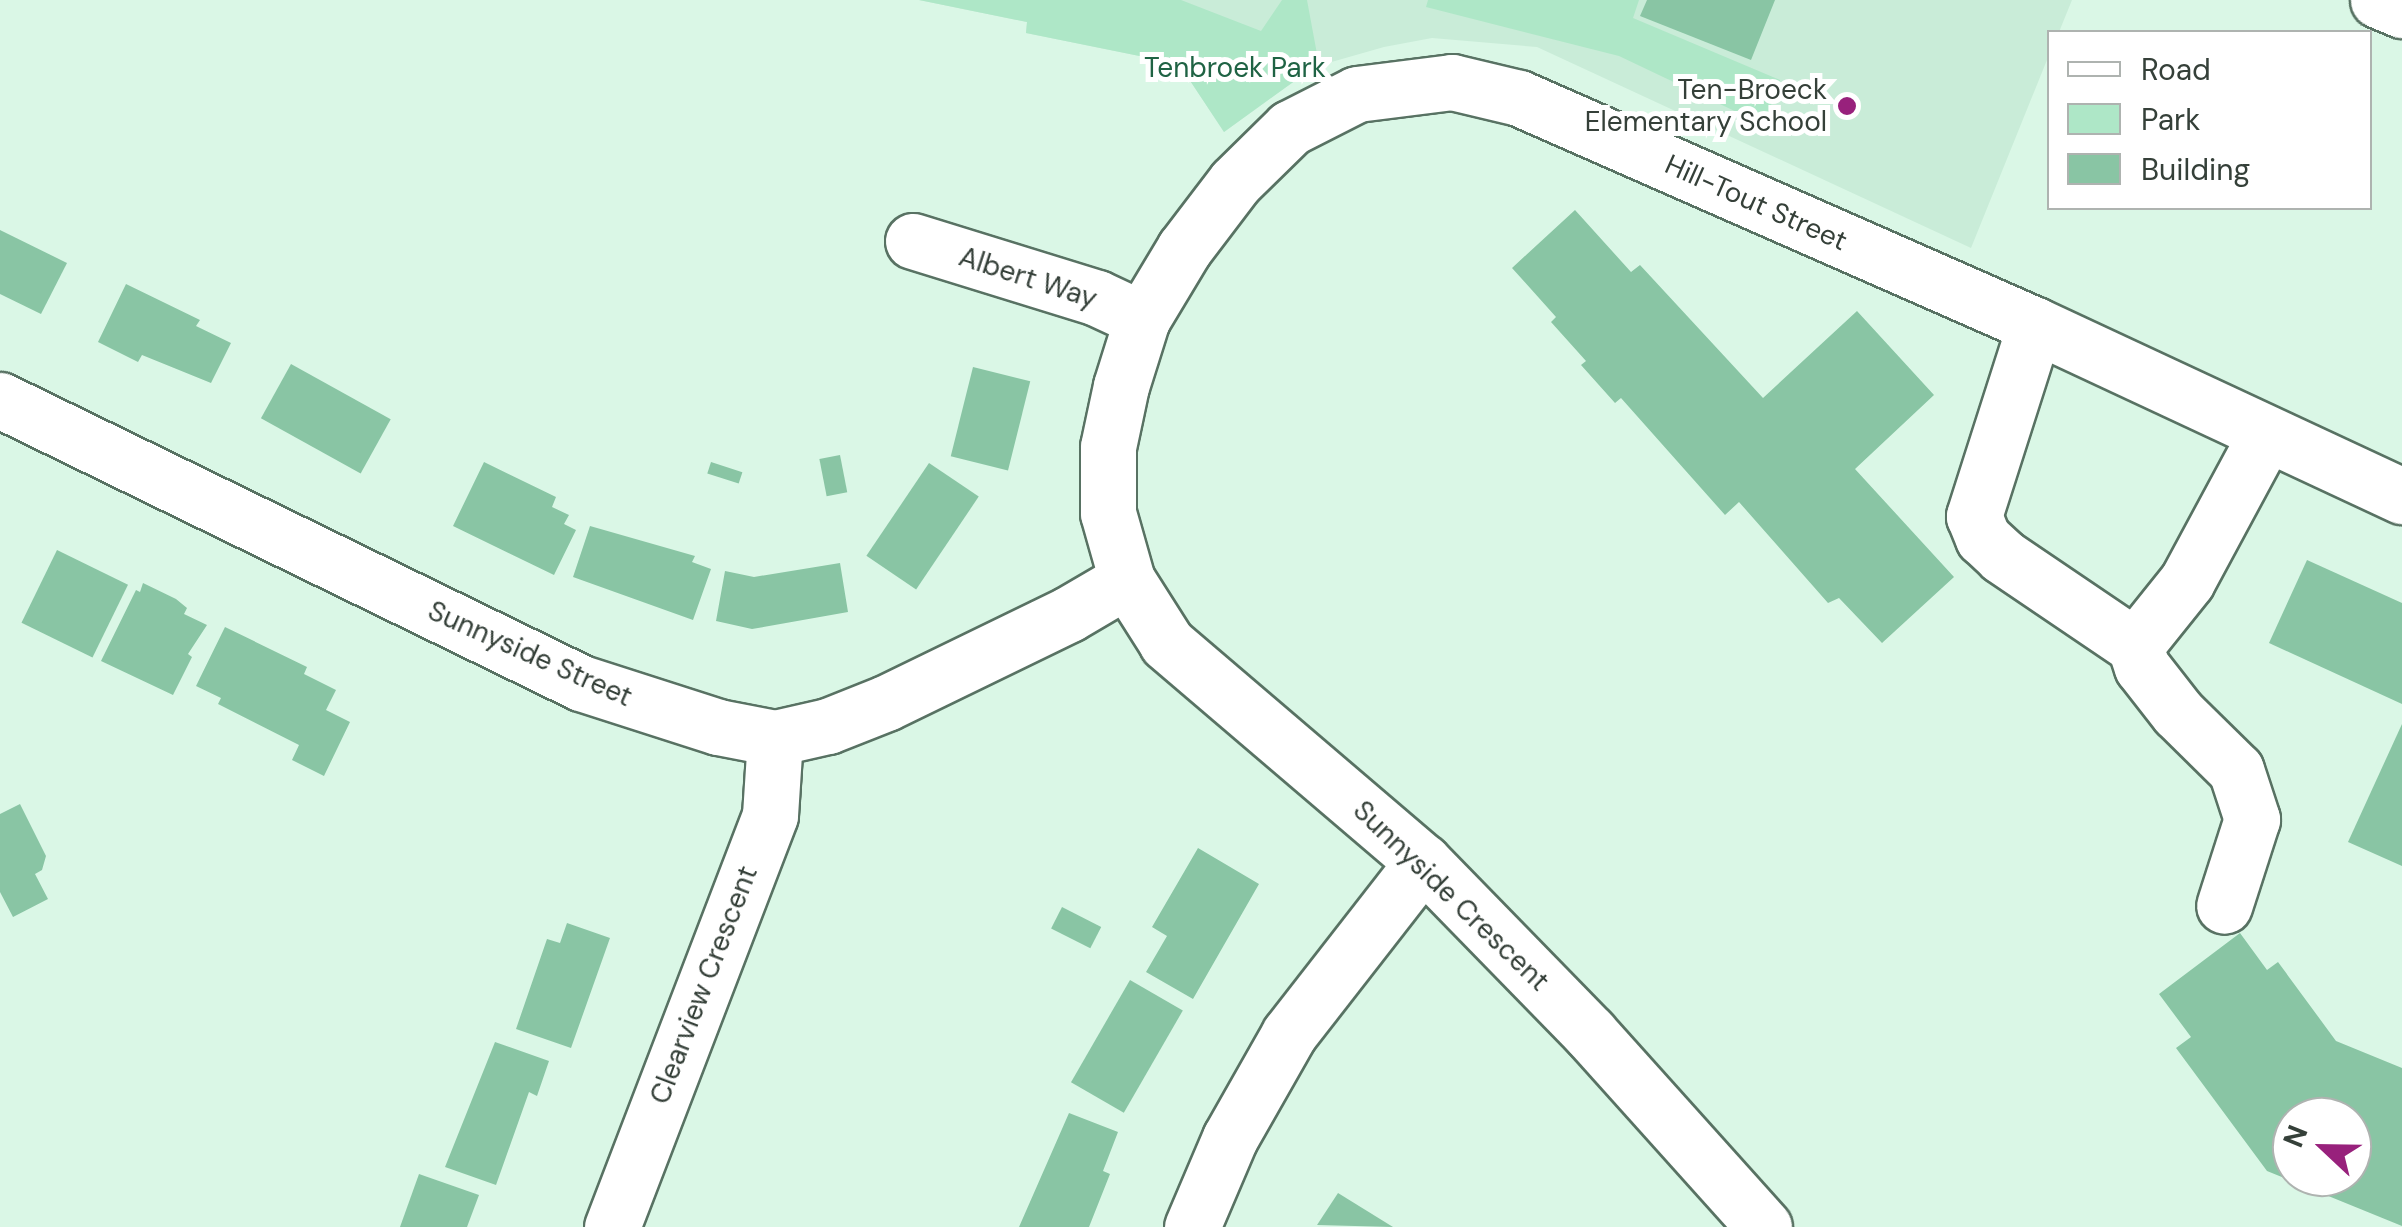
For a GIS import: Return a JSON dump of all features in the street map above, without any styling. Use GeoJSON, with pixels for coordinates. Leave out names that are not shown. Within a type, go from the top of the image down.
{"type":"FeatureCollection","features":[{"type":"Feature","properties":{"kind":"street"},"geometry":{"type":"LineString","coordinates":[[2378,0],[2402,10]]}},
{"type":"Feature","properties":{"kind":"street","name":"Hill-Tout Street"},"geometry":{"type":"LineString","coordinates":[[1127,580],[1108,513],[1108,447],[1142,319],[1184,250],[1234,182],[1290,128],[1357,94],[1452,82],[1518,98],[2034,325],[2402,496]]}},
{"type":"Feature","properties":{"kind":"street","name":"Albert Way"},"geometry":{"type":"LineString","coordinates":[[913,241],[1097,298],[1142,319]]}},
{"type":"Feature","properties":{"kind":"street"},"geometry":{"type":"LineString","coordinates":[[2034,325],[1974,516],[1984,538],[2002,556],[2135,646],[2142,667],[2178,713],[2236,770],[2252,818],[2224,906]]}},
{"type":"Feature","properties":{"kind":"street","name":"Sunnyside Street"},"geometry":{"type":"LineString","coordinates":[[0,400],[581,683],[718,727],[775,738],[828,726],[886,703],[1069,614],[1127,580]]}},
{"type":"Feature","properties":{"kind":"street"},"geometry":{"type":"LineString","coordinates":[[2135,646],[2187,581],[2266,434]]}},
{"type":"Feature","properties":{"kind":"street","name":"Sunnyside Crescent"},"geometry":{"type":"LineString","coordinates":[[1127,580],[1167,643],[1423,862],[1590,1033],[1764,1227]]}},
{"type":"Feature","properties":{"kind":"street","name":"Clearview Crescent"},"geometry":{"type":"LineString","coordinates":[[612,1227],[770,814],[775,738]]}},
{"type":"Feature","properties":{"kind":"street"},"geometry":{"type":"LineString","coordinates":[[1192,1227],[1230,1138],[1289,1034],[1423,862]]}},
{"type":"Feature","properties":{"kind":"shaded area","name":"Ten-Broeck Elementary School"},"geometry":{"type":"Polygon","coordinates":[[[919,0],[2072,0],[2060,30],[2047,30],[2047,60],[1971,248],[1537,47],[1432,38],[1384,47],[1314,67],[1224,132],[1179,64],[1026,33],[1027,22],[919,0]]]}},
{"type":"Feature","properties":{"kind":"green space","name":"Tenbroek Park"},"geometry":{"type":"Polygon","coordinates":[[[919,0],[1181,0],[1261,31],[1282,0],[1307,0],[1317,54],[1314,67],[1224,132],[1179,64],[1026,33],[1027,22],[919,0]]]}},
{"type":"Feature","properties":{"kind":"green space"},"geometry":{"type":"Polygon","coordinates":[[[1428,0],[1639,0],[1633,18],[1780,80],[1764,125],[1619,56],[1426,7],[1428,0]]]}},
{"type":"Feature","properties":{"kind":"building","name":"Ten-Broeck Elementary School"},"geometry":{"type":"Polygon","coordinates":[[[1647,0],[1775,0],[1751,60],[1640,16],[1647,0]]]}},
{"type":"Feature","properties":{"kind":"building"},"geometry":{"type":"Polygon","coordinates":[[[1575,210],[1631,272],[1640,265],[1763,398],[1857,311],[1934,395],[1855,469],[1954,577],[1882,643],[1839,598],[1828,603],[1739,502],[1725,515],[1621,398],[1615,403],[1581,365],[1586,361],[1551,322],[1556,317],[1512,268],[1575,210]]]}},
{"type":"Feature","properties":{"kind":"building"},"geometry":{"type":"Polygon","coordinates":[[[0,230],[67,263],[41,314],[0,294],[0,230]]]}},
{"type":"Feature","properties":{"kind":"building"},"geometry":{"type":"Polygon","coordinates":[[[126,284],[200,320],[196,326],[231,343],[211,383],[142,355],[138,362],[98,342],[126,284]]]}},
{"type":"Feature","properties":{"kind":"building"},"geometry":{"type":"Polygon","coordinates":[[[291,364],[391,419],[361,473],[261,418],[291,364]]]}},
{"type":"Feature","properties":{"kind":"building"},"geometry":{"type":"Polygon","coordinates":[[[973,367],[1030,381],[1008,471],[951,456],[973,367]]]}},
{"type":"Feature","properties":{"kind":"building"},"geometry":{"type":"Polygon","coordinates":[[[840,455],[847,492],[827,496],[819,459],[840,455]]]}},
{"type":"Feature","properties":{"kind":"building"},"geometry":{"type":"Polygon","coordinates":[[[484,462],[556,497],[552,507],[569,515],[564,524],[576,530],[554,575],[453,526],[484,462]]]}},
{"type":"Feature","properties":{"kind":"building"},"geometry":{"type":"Polygon","coordinates":[[[711,462],[742,472],[739,484],[707,473],[711,462]]]}},
{"type":"Feature","properties":{"kind":"building"},"geometry":{"type":"Polygon","coordinates":[[[929,463],[979,497],[916,589],[866,556],[929,463]]]}},
{"type":"Feature","properties":{"kind":"building"},"geometry":{"type":"Polygon","coordinates":[[[590,526],[695,556],[692,562],[711,569],[693,620],[573,577],[590,526]]]}},
{"type":"Feature","properties":{"kind":"building"},"geometry":{"type":"Polygon","coordinates":[[[57,550],[128,585],[92,657],[21,623],[57,550]]]}},
{"type":"Feature","properties":{"kind":"building"},"geometry":{"type":"Polygon","coordinates":[[[2307,560],[2402,603],[2402,704],[2269,643],[2307,560]]]}},
{"type":"Feature","properties":{"kind":"building"},"geometry":{"type":"Polygon","coordinates":[[[840,563],[848,612],[752,629],[716,621],[725,571],[754,577],[840,563]]]}},
{"type":"Feature","properties":{"kind":"building"},"geometry":{"type":"Polygon","coordinates":[[[143,583],[176,599],[187,608],[184,614],[207,625],[188,654],[192,657],[173,695],[101,661],[143,583]]]}},
{"type":"Feature","properties":{"kind":"building"},"geometry":{"type":"Polygon","coordinates":[[[225,627],[307,667],[304,674],[336,690],[326,710],[350,722],[324,776],[292,760],[299,745],[218,704],[221,698],[196,686],[225,627]]]}},
{"type":"Feature","properties":{"kind":"building"},"geometry":{"type":"Polygon","coordinates":[[[2402,724],[2402,866],[2348,842],[2402,724]]]}},
{"type":"Feature","properties":{"kind":"building"},"geometry":{"type":"Polygon","coordinates":[[[20,804],[46,856],[42,870],[35,874],[48,899],[13,917],[0,892],[0,814],[20,804]]]}},
{"type":"Feature","properties":{"kind":"building"},"geometry":{"type":"Polygon","coordinates":[[[1198,848],[1259,884],[1193,999],[1146,972],[1167,936],[1152,927],[1198,848]]]}},
{"type":"Feature","properties":{"kind":"building"},"geometry":{"type":"Polygon","coordinates":[[[1062,907],[1101,927],[1090,948],[1051,928],[1062,907]]]}},
{"type":"Feature","properties":{"kind":"building"},"geometry":{"type":"Polygon","coordinates":[[[567,923],[610,938],[571,1048],[516,1029],[547,939],[560,943],[567,923]]]}},
{"type":"Feature","properties":{"kind":"building"},"geometry":{"type":"Polygon","coordinates":[[[2240,933],[2267,970],[2278,962],[2336,1041],[2402,1068],[2402,1226],[2331,1197],[2372,1197],[2372,1097],[2272,1097],[2272,1173],[2176,1048],[2191,1037],[2159,994],[2240,933]]]}},
{"type":"Feature","properties":{"kind":"building"},"geometry":{"type":"Polygon","coordinates":[[[1130,980],[1183,1011],[1124,1113],[1071,1082],[1130,980]]]}},
{"type":"Feature","properties":{"kind":"building"},"geometry":{"type":"Polygon","coordinates":[[[495,1042],[549,1061],[537,1096],[529,1092],[496,1185],[445,1167],[495,1042]]]}},
{"type":"Feature","properties":{"kind":"building"},"geometry":{"type":"Polygon","coordinates":[[[1069,1113],[1118,1132],[1103,1171],[1110,1174],[1089,1227],[1019,1227],[1069,1113]]]}},
{"type":"Feature","properties":{"kind":"building"},"geometry":{"type":"Polygon","coordinates":[[[419,1174],[479,1195],[467,1227],[400,1227],[419,1174]]]}},
{"type":"Feature","properties":{"kind":"building"},"geometry":{"type":"Polygon","coordinates":[[[1338,1193],[1393,1227],[1317,1225],[1338,1193]]]}},
{"type":"Feature","properties":{"kind":"place","name":"Ten-Broeck Elementary School"},"geometry":{"type":"Point","coordinates":[1847,106]}}]}
